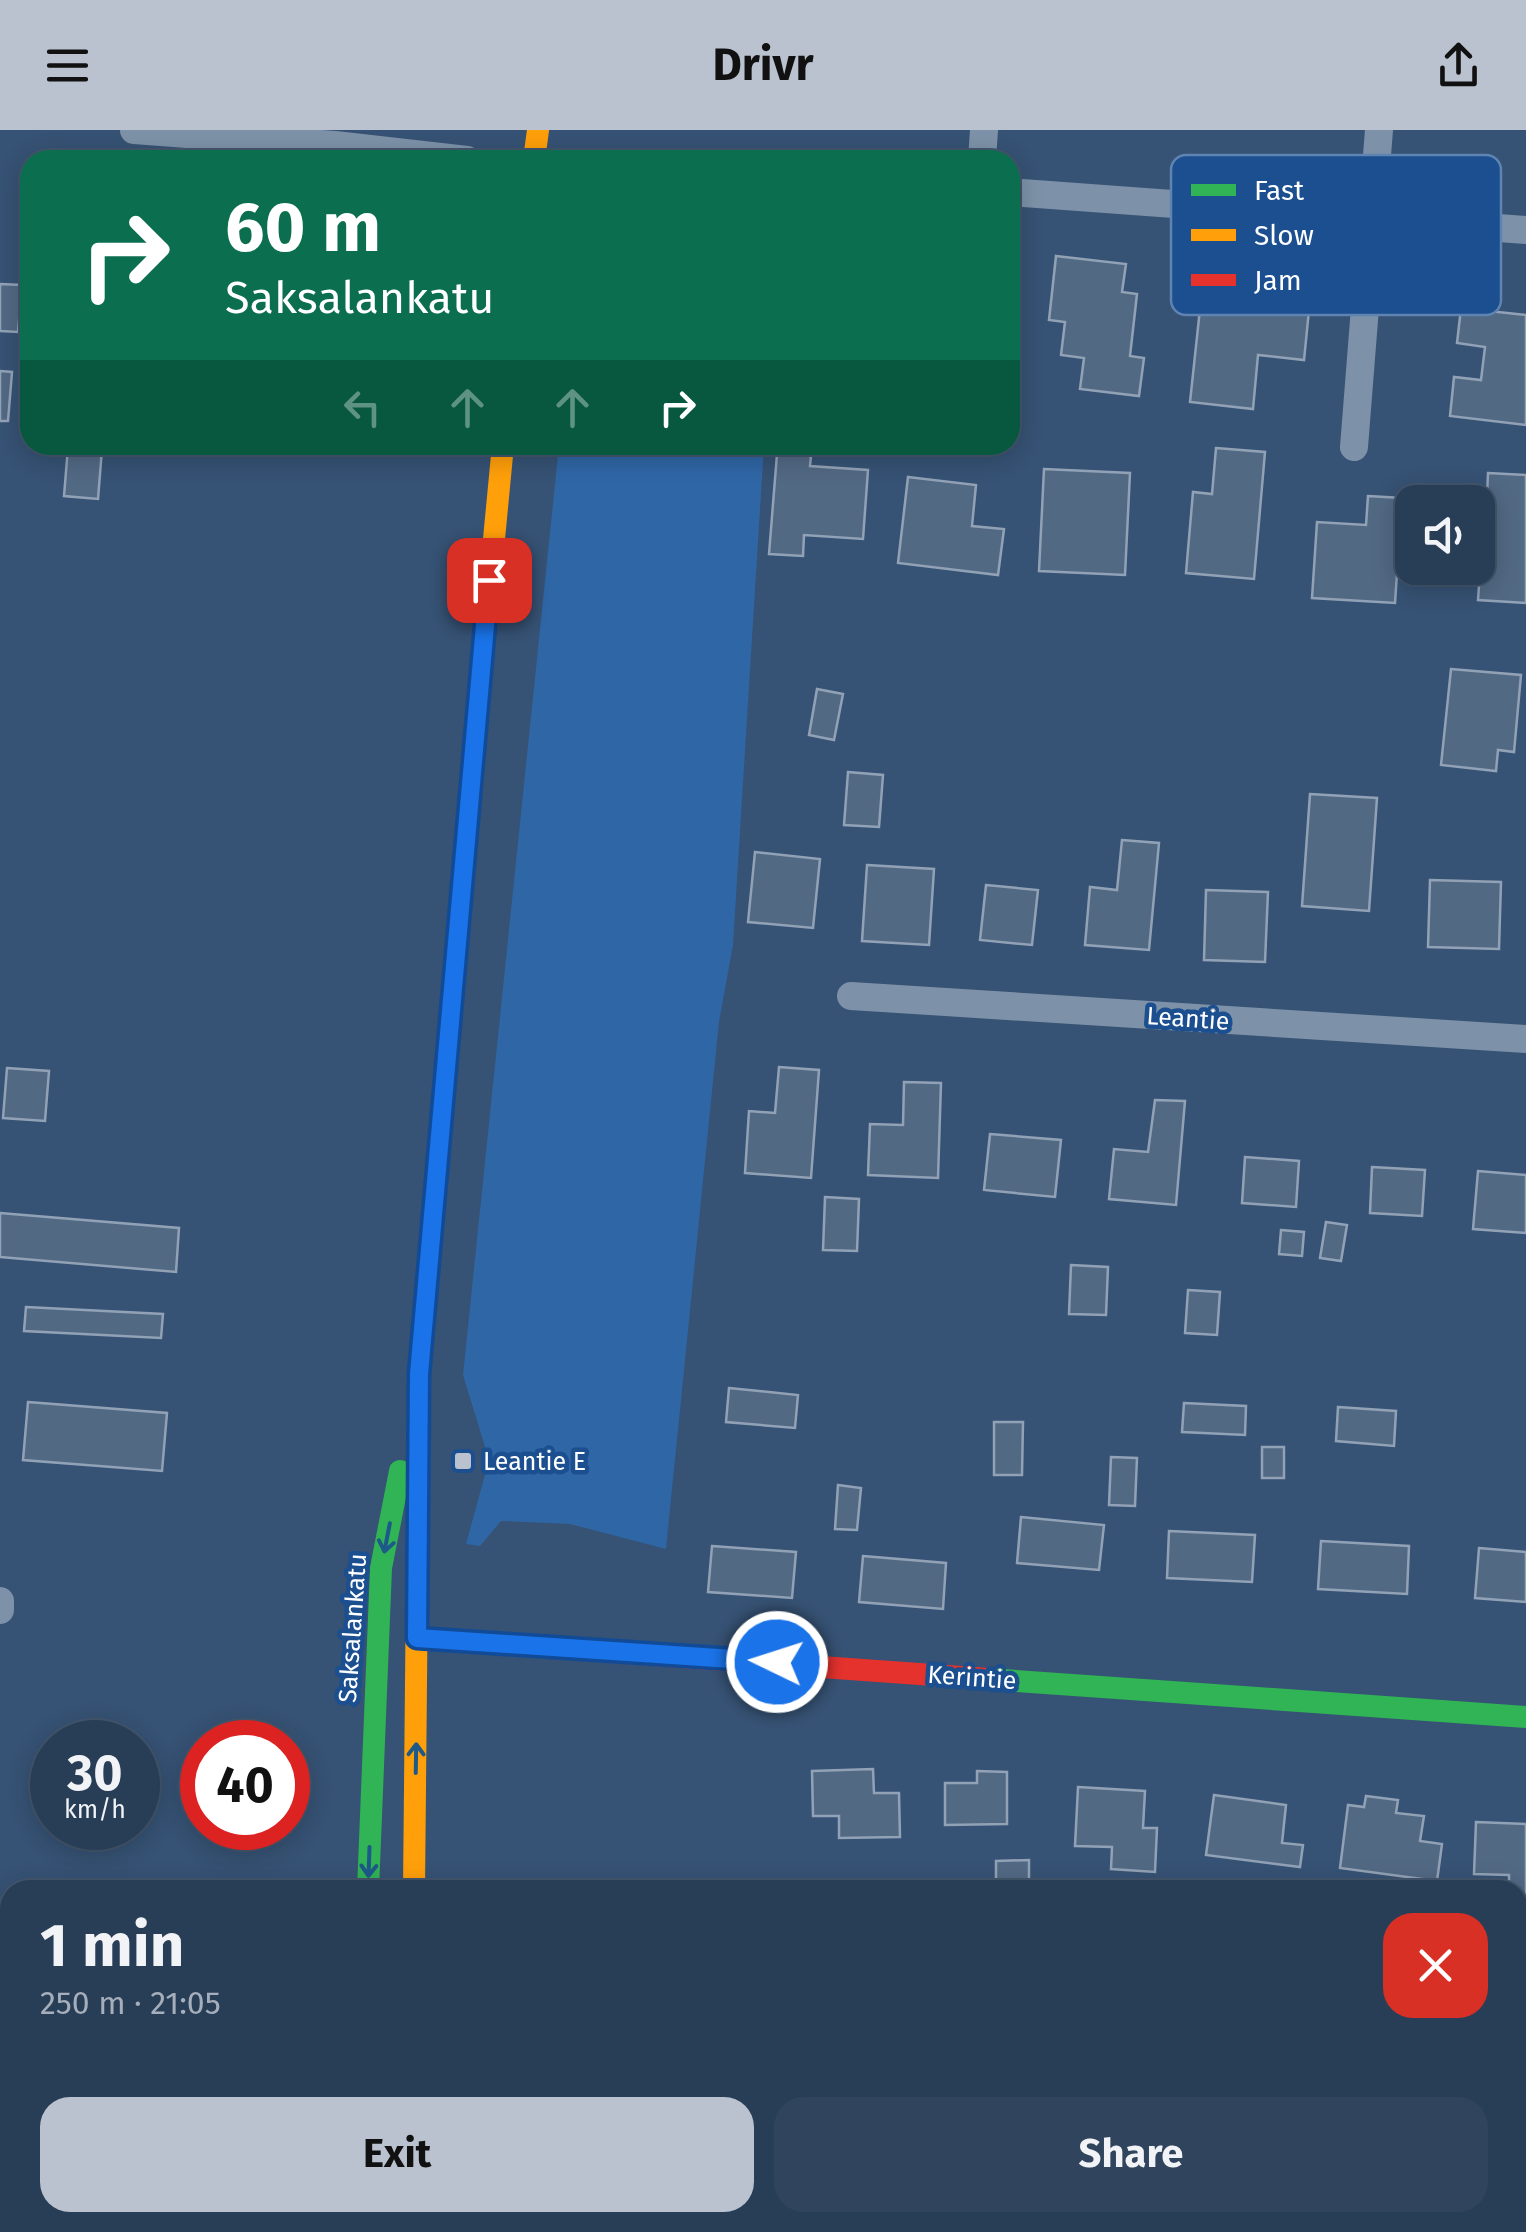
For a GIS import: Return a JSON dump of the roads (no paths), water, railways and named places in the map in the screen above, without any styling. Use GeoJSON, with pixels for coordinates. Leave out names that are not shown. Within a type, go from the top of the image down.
{"type":"FeatureCollection","features":[{"type":"Feature","properties":{"kind":"main road","name":"Saksalankatu"},"geometry":{"type":"LineString","coordinates":[[414,1880],[419,1374],[502,455]]}},
{"type":"Feature","properties":{"kind":"main road","name":"Saksalankatu"},"geometry":{"type":"LineString","coordinates":[[368,1880],[381,1568],[419,1374]]}},
{"type":"Feature","properties":{"kind":"main road","name":"Kerintie"},"geometry":{"type":"LineString","coordinates":[[417,1638],[1526,1717]]}},
{"type":"Feature","properties":{"kind":"street"},"geometry":{"type":"LineString","coordinates":[[134,130],[385,150]]}},
{"type":"Feature","properties":{"kind":"street"},"geometry":{"type":"LineString","coordinates":[[1376,155],[1379,130]]}},
{"type":"Feature","properties":{"kind":"street"},"geometry":{"type":"LineString","coordinates":[[1020,193],[1171,204]]}},
{"type":"Feature","properties":{"kind":"street"},"geometry":{"type":"LineString","coordinates":[[1501,228],[1526,230]]}},
{"type":"Feature","properties":{"kind":"street"},"geometry":{"type":"LineString","coordinates":[[1354,447],[1363,315]]}},
{"type":"Feature","properties":{"kind":"street","name":"Leantie"},"geometry":{"type":"LineString","coordinates":[[851,996],[1526,1039]]}},
{"type":"Feature","properties":{"kind":"street"},"geometry":{"type":"LineString","coordinates":[[0,1601],[0,1610]]}},
{"type":"Feature","properties":{"kind":"place","name":"Leantie E"},"geometry":{"type":"Point","coordinates":[463,1461]}}]}
